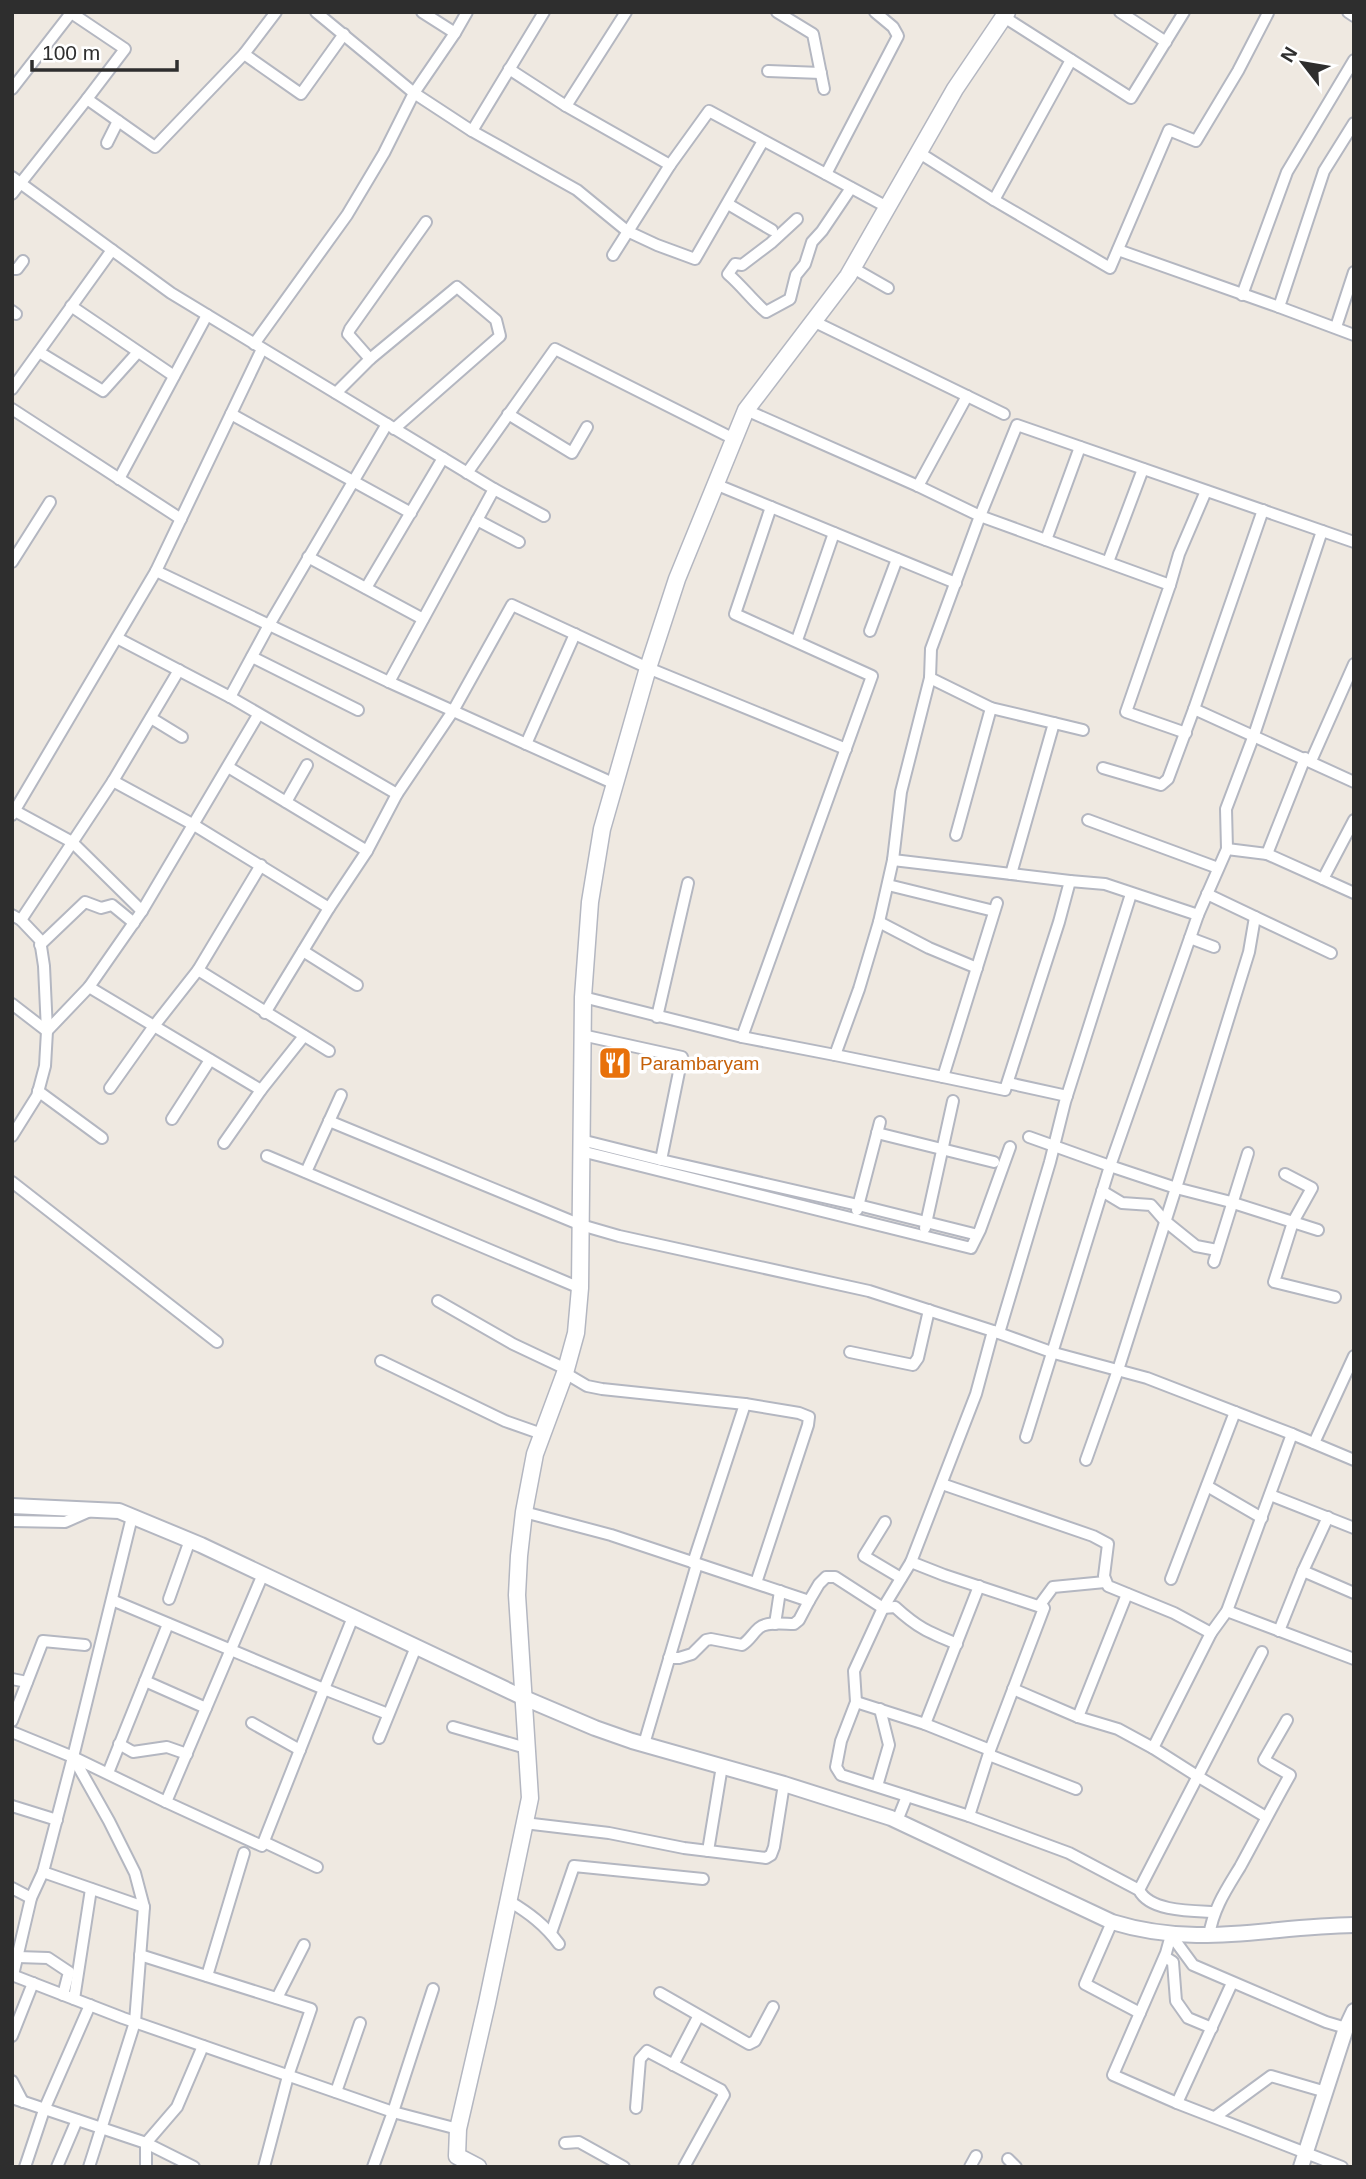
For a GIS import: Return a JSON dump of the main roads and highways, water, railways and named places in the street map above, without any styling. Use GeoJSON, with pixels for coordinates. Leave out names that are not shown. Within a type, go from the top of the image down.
{"type":"FeatureCollection","features":[{"type":"Feature","properties":{"kind":"main road"},"geometry":{"type":"LineString","coordinates":[[478,2167],[456,2161],[458,2129],[530,1798],[517,1595],[519,1556],[531,1473],[576,1333],[580,1288],[583,997],[590,902],[602,829],[648,668],[677,579],[746,410],[815,322],[853,268],[955,89],[1005,15]]}},
{"type":"Feature","properties":{"kind":"place","name":"Parambaryam"},"geometry":{"type":"Point","coordinates":[615,1063]}}]}
